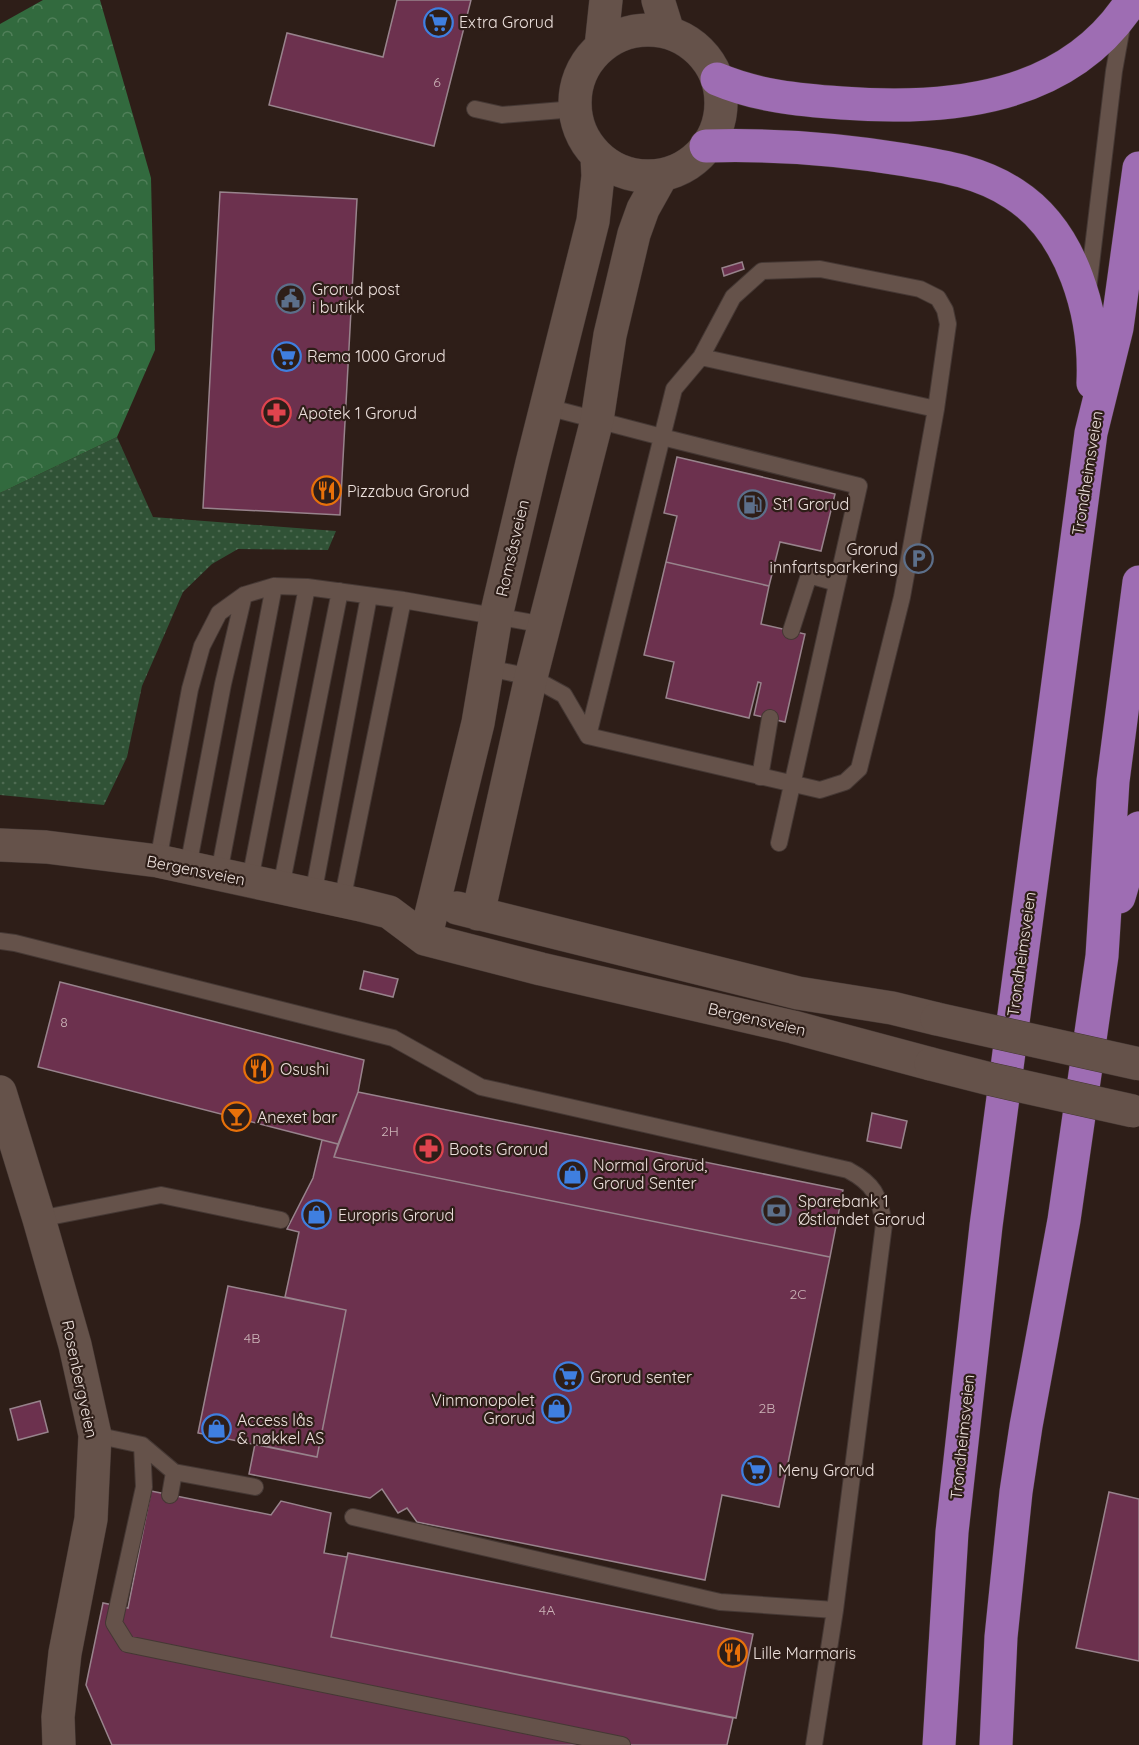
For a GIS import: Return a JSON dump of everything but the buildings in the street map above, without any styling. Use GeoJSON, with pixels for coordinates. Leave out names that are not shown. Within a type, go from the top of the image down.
{"type":"FeatureCollection","features":[{"type":"Feature","properties":{"kind":"highway"},"geometry":{"type":"LineString","coordinates":[[717,79],[741,89],[776,96],[870,105],[934,104],[992,96],[1033,84],[1064,67],[1102,37],[1129,6]]}},
{"type":"Feature","properties":{"kind":"highway"},"geometry":{"type":"LineString","coordinates":[[706,146],[765,146],[855,153],[926,163],[982,177],[1014,194],[1047,225],[1071,262],[1086,311],[1094,373],[1091,433]]}},
{"type":"Feature","properties":{"kind":"highway","name":"Trondheimsveien"},"geometry":{"type":"LineString","coordinates":[[939,1745],[952,1532],[975,1318],[1021,953],[1091,433],[1117,328],[1139,168]]}},
{"type":"Feature","properties":{"kind":"highway"},"geometry":{"type":"LineString","coordinates":[[996,1745],[1001,1637],[1016,1492],[1064,1220],[1102,956],[1113,781],[1139,582]]}},
{"type":"Feature","properties":{"kind":"highway"},"geometry":{"type":"LineString","coordinates":[[1102,956],[1139,828]]}},
{"type":"Feature","properties":{"kind":"street"},"geometry":{"type":"LineString","coordinates":[[601,46],[606,0]]}},
{"type":"Feature","properties":{"kind":"street"},"geometry":{"type":"LineString","coordinates":[[658,0],[668,33]]}},
{"type":"Feature","properties":{"kind":"street"},"geometry":{"type":"LineString","coordinates":[[650,29],[668,33],[684,39],[709,63],[717,79],[721,102],[717,126],[706,146],[694,160],[662,175],[640,176],[619,170],[597,157],[587,145],[579,128],[575,109],[577,86],[586,64],[601,46],[616,37],[633,31],[650,29]]}},
{"type":"Feature","properties":{"kind":"street","name":"Romsåsveien"},"geometry":{"type":"LineString","coordinates":[[425,939],[478,723],[496,616],[593,221],[598,176],[597,157]]}},
{"type":"Feature","properties":{"kind":"street"},"geometry":{"type":"LineString","coordinates":[[469,951],[531,677],[597,420],[610,335],[634,234],[643,209],[662,175]]}},
{"type":"Feature","properties":{"kind":"street","name":"Bergensveien"},"geometry":{"type":"LineString","coordinates":[[0,845],[46,847],[173,864],[389,912],[425,939],[469,951],[793,1027],[1013,1085],[1136,1112]]}},
{"type":"Feature","properties":{"kind":"street","name":"Bergensveien"},"geometry":{"type":"LineString","coordinates":[[389,912],[434,902],[798,993],[892,1008],[1139,1064]]}},
{"type":"Feature","properties":{"kind":"street","name":"Rosenbergveien"},"geometry":{"type":"LineString","coordinates":[[0,1092],[75,1345],[95,1435],[91,1519],[65,1653],[58,1717],[59,1745]]}},
{"type":"Feature","properties":{"kind":"lane"},"geometry":{"type":"LineString","coordinates":[[1086,311],[1092,244],[1114,71],[1129,6]]}},
{"type":"Feature","properties":{"kind":"lane"},"geometry":{"type":"LineString","coordinates":[[476,109],[502,115],[575,109]]}},
{"type":"Feature","properties":{"kind":"lane"},"geometry":{"type":"LineString","coordinates":[[488,668],[531,677],[564,695],[588,736],[820,790],[845,782],[859,769],[902,597],[936,409],[948,324],[945,310],[938,298],[920,289],[820,269],[762,271],[733,297],[701,357],[674,389],[588,736]]}},
{"type":"Feature","properties":{"kind":"lane"},"geometry":{"type":"LineString","coordinates":[[701,357],[936,409]]}},
{"type":"Feature","properties":{"kind":"lane"},"geometry":{"type":"LineString","coordinates":[[547,407],[859,486],[779,843]]}},
{"type":"Feature","properties":{"kind":"lane"},"geometry":{"type":"LineString","coordinates":[[791,631],[808,575],[837,583]]}},
{"type":"Feature","properties":{"kind":"lane"},"geometry":{"type":"LineString","coordinates":[[173,864],[188,700],[202,646],[219,613],[244,595],[274,586],[307,587],[403,600],[545,625]]}},
{"type":"Feature","properties":{"kind":"lane"},"geometry":{"type":"LineString","coordinates":[[235,877],[274,586]]}},
{"type":"Feature","properties":{"kind":"lane"},"geometry":{"type":"LineString","coordinates":[[235,877],[307,587]]}},
{"type":"Feature","properties":{"kind":"lane"},"geometry":{"type":"LineString","coordinates":[[281,887],[340,591]]}},
{"type":"Feature","properties":{"kind":"lane"},"geometry":{"type":"LineString","coordinates":[[173,864],[223,684],[244,595]]}},
{"type":"Feature","properties":{"kind":"lane"},"geometry":{"type":"LineString","coordinates":[[328,898],[369,596]]}},
{"type":"Feature","properties":{"kind":"lane"},"geometry":{"type":"LineString","coordinates":[[328,898],[403,600]]}},
{"type":"Feature","properties":{"kind":"lane"},"geometry":{"type":"LineString","coordinates":[[760,777],[770,718]]}},
{"type":"Feature","properties":{"kind":"lane"},"geometry":{"type":"LineString","coordinates":[[0,941],[15,942],[393,1038],[481,1087],[848,1170],[863,1178],[874,1190],[881,1204],[884,1224],[835,1610],[814,1745]]}},
{"type":"Feature","properties":{"kind":"lane"},"geometry":{"type":"LineString","coordinates":[[39,1219],[161,1195],[281,1220]]}},
{"type":"Feature","properties":{"kind":"lane"},"geometry":{"type":"LineString","coordinates":[[95,1435],[142,1445],[174,1472],[255,1487]]}},
{"type":"Feature","properties":{"kind":"lane"},"geometry":{"type":"LineString","coordinates":[[142,1445],[144,1487],[114,1623],[127,1644],[622,1745]]}},
{"type":"Feature","properties":{"kind":"lane"},"geometry":{"type":"LineString","coordinates":[[170,1495],[174,1472]]}},
{"type":"Feature","properties":{"kind":"lane"},"geometry":{"type":"LineString","coordinates":[[353,1517],[720,1602],[835,1610]]}},
{"type":"Feature","properties":{"kind":"green space"},"geometry":{"type":"Polygon","coordinates":[[[43,0],[100,0],[151,178],[155,350],[117,437],[0,493],[0,24],[43,0]]]}},
{"type":"Feature","properties":{"kind":"green space"},"geometry":{"type":"Polygon","coordinates":[[[117,437],[153,517],[336,531],[328,550],[238,549],[212,564],[183,592],[142,686],[127,757],[104,805],[0,795],[0,493],[117,437]]]}},
{"type":"Feature","properties":{"kind":"place","name":"Extra Grorud"},"geometry":{"type":"Point","coordinates":[438,22]}},
{"type":"Feature","properties":{"kind":"place","name":"Grorud post i butikk"},"geometry":{"type":"Point","coordinates":[291,298]}},
{"type":"Feature","properties":{"kind":"place","name":"Rema 1000 Grorud"},"geometry":{"type":"Point","coordinates":[286,356]}},
{"type":"Feature","properties":{"kind":"place","name":"Apotek 1 Grorud"},"geometry":{"type":"Point","coordinates":[277,413]}},
{"type":"Feature","properties":{"kind":"place","name":"Pizzabua Grorud"},"geometry":{"type":"Point","coordinates":[326,491]}},
{"type":"Feature","properties":{"kind":"place","name":"St1 Grorud"},"geometry":{"type":"Point","coordinates":[752,504]}},
{"type":"Feature","properties":{"kind":"place","name":"Grorud innfartsparkering"},"geometry":{"type":"Point","coordinates":[919,558]}},
{"type":"Feature","properties":{"kind":"place","name":"Osushi"},"geometry":{"type":"Point","coordinates":[259,1069]}},
{"type":"Feature","properties":{"kind":"place","name":"Anexet bar"},"geometry":{"type":"Point","coordinates":[236,1117]}},
{"type":"Feature","properties":{"kind":"place","name":"Boots Grorud"},"geometry":{"type":"Point","coordinates":[428,1149]}},
{"type":"Feature","properties":{"kind":"place","name":"Normal Grorud, Grorud Senter"},"geometry":{"type":"Point","coordinates":[572,1174]}},
{"type":"Feature","properties":{"kind":"place","name":"Sparebank 1 Østlandet Grorud"},"geometry":{"type":"Point","coordinates":[777,1210]}},
{"type":"Feature","properties":{"kind":"place","name":"Europris Grorud"},"geometry":{"type":"Point","coordinates":[317,1215]}},
{"type":"Feature","properties":{"kind":"place","name":"Grorud senter"},"geometry":{"type":"Point","coordinates":[569,1377]}},
{"type":"Feature","properties":{"kind":"place","name":"Vinmonopolet Grorud"},"geometry":{"type":"Point","coordinates":[556,1409]}},
{"type":"Feature","properties":{"kind":"place","name":"Access lås & nøkkel AS"},"geometry":{"type":"Point","coordinates":[216,1429]}},
{"type":"Feature","properties":{"kind":"place","name":"Meny Grorud"},"geometry":{"type":"Point","coordinates":[757,1470]}},
{"type":"Feature","properties":{"kind":"place","name":"Lille Marmaris"},"geometry":{"type":"Point","coordinates":[732,1653]}}]}
